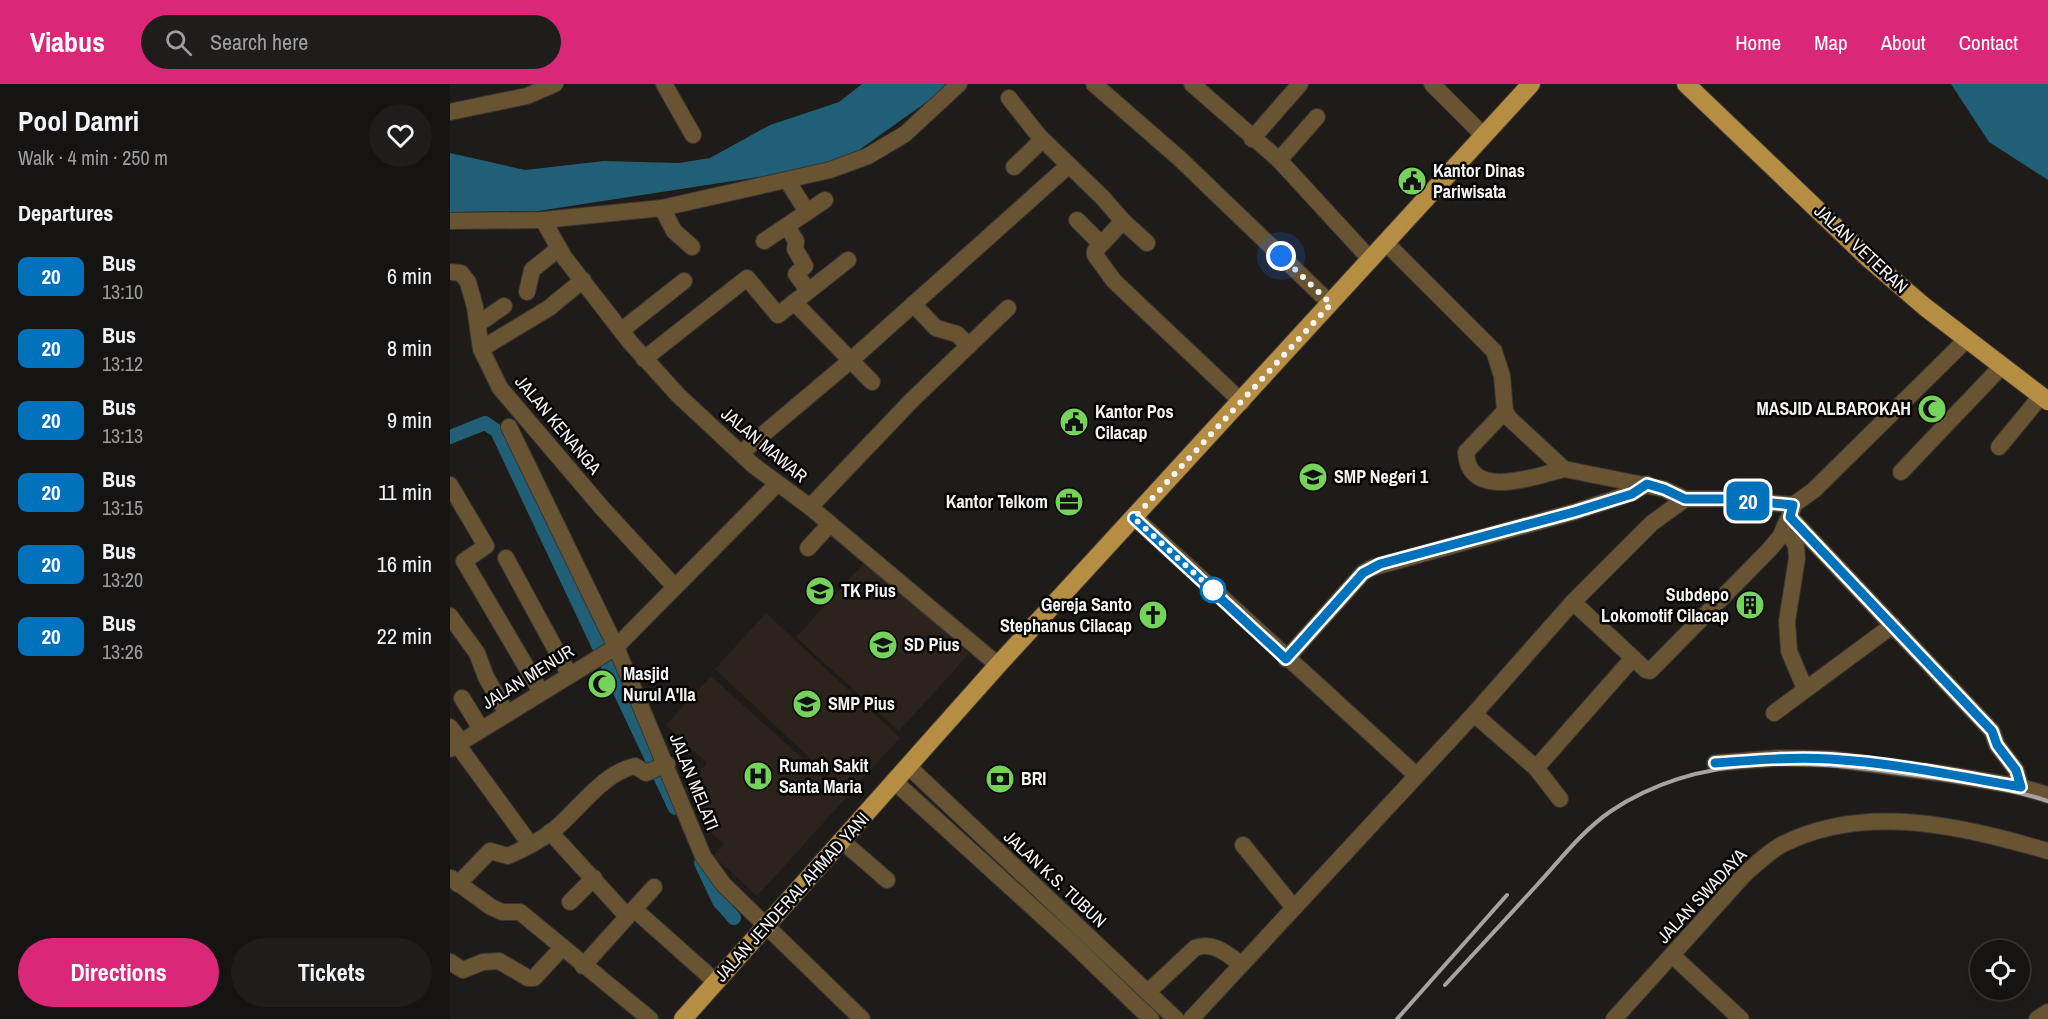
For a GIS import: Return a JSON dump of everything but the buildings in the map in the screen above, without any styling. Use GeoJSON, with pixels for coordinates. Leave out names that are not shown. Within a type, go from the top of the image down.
{"type":"FeatureCollection","features":[{"type":"Feature","properties":{"kind":"main road","name":"JALAN JENDERAL AHMAD YANI"},"geometry":{"type":"LineString","coordinates":[[683,1019],[998,665],[1242,402],[1531,84]]}},
{"type":"Feature","properties":{"kind":"main road","name":"JALAN VETERAN"},"geometry":{"type":"LineString","coordinates":[[1686,84],[1869,259],[2001,367],[2044,399]]}},
{"type":"Feature","properties":{"kind":"street"},"geometry":{"type":"LineString","coordinates":[[450,112],[526,96],[555,84]]}},
{"type":"Feature","properties":{"kind":"street"},"geometry":{"type":"LineString","coordinates":[[664,84],[693,135]]}},
{"type":"Feature","properties":{"kind":"street"},"geometry":{"type":"LineString","coordinates":[[450,221],[543,220],[662,207],[842,166],[887,146],[905,134],[959,84]]}},
{"type":"Feature","properties":{"kind":"street"},"geometry":{"type":"LineString","coordinates":[[1094,84],[1179,158],[1331,304]]}},
{"type":"Feature","properties":{"kind":"street"},"geometry":{"type":"LineString","coordinates":[[1192,84],[1252,139],[1279,160],[1371,260]]}},
{"type":"Feature","properties":{"kind":"street"},"geometry":{"type":"LineString","coordinates":[[1252,139],[1300,84]]}},
{"type":"Feature","properties":{"kind":"street"},"geometry":{"type":"LineString","coordinates":[[1432,84],[1483,135]]}},
{"type":"Feature","properties":{"kind":"street"},"geometry":{"type":"LineString","coordinates":[[1010,98],[1042,140],[1147,243]]}},
{"type":"Feature","properties":{"kind":"street"},"geometry":{"type":"LineString","coordinates":[[1279,160],[1317,117]]}},
{"type":"Feature","properties":{"kind":"street"},"geometry":{"type":"LineString","coordinates":[[1014,166],[1042,140]]}},
{"type":"Feature","properties":{"kind":"street"},"geometry":{"type":"LineString","coordinates":[[741,453],[850,361],[1069,165]]}},
{"type":"Feature","properties":{"kind":"street"},"geometry":{"type":"LineString","coordinates":[[787,180],[807,212]]}},
{"type":"Feature","properties":{"kind":"street"},"geometry":{"type":"LineString","coordinates":[[764,241],[825,201]]}},
{"type":"Feature","properties":{"kind":"street"},"geometry":{"type":"LineString","coordinates":[[662,207],[674,231],[692,247]]}},
{"type":"Feature","properties":{"kind":"street","name":"JALAN MAWAR"},"geometry":{"type":"LineString","coordinates":[[543,220],[558,249],[644,359],[685,402],[777,484],[810,507],[998,665]]}},
{"type":"Feature","properties":{"kind":"street"},"geometry":{"type":"LineString","coordinates":[[1077,220],[1101,244]]}},
{"type":"Feature","properties":{"kind":"street"},"geometry":{"type":"LineString","coordinates":[[1123,221],[1101,244],[1095,255],[1114,281],[1242,402]]}},
{"type":"Feature","properties":{"kind":"street"},"geometry":{"type":"LineString","coordinates":[[787,226],[796,241],[795,249],[805,266],[796,274],[808,290]]}},
{"type":"Feature","properties":{"kind":"street"},"geometry":{"type":"LineString","coordinates":[[1386,243],[1494,351],[1502,376],[1505,411],[1564,469]]}},
{"type":"Feature","properties":{"kind":"street"},"geometry":{"type":"LineString","coordinates":[[527,292],[532,270],[558,249]]}},
{"type":"Feature","properties":{"kind":"street"},"geometry":{"type":"LineString","coordinates":[[644,359],[747,278],[776,315],[848,260]]}},
{"type":"Feature","properties":{"kind":"street","name":"JALAN KENANGA"},"geometry":{"type":"LineString","coordinates":[[450,272],[460,273],[468,282],[478,324],[480,349],[500,388],[675,587]]}},
{"type":"Feature","properties":{"kind":"street"},"geometry":{"type":"LineString","coordinates":[[480,349],[549,308],[583,280]]}},
{"type":"Feature","properties":{"kind":"street"},"geometry":{"type":"LineString","coordinates":[[622,330],[684,281]]}},
{"type":"Feature","properties":{"kind":"street"},"geometry":{"type":"LineString","coordinates":[[794,302],[873,382]]}},
{"type":"Feature","properties":{"kind":"street"},"geometry":{"type":"LineString","coordinates":[[913,304],[936,328],[954,332],[969,346]]}},
{"type":"Feature","properties":{"kind":"street"},"geometry":{"type":"LineString","coordinates":[[478,324],[504,306]]}},
{"type":"Feature","properties":{"kind":"street"},"geometry":{"type":"LineString","coordinates":[[810,507],[912,400],[1008,308]]}},
{"type":"Feature","properties":{"kind":"street"},"geometry":{"type":"LineString","coordinates":[[1573,602],[1646,670],[1650,671],[1769,550],[1790,517],[1814,490],[1967,339]]}},
{"type":"Feature","properties":{"kind":"street"},"geometry":{"type":"LineString","coordinates":[[1901,472],[2001,367]]}},
{"type":"Feature","properties":{"kind":"street"},"geometry":{"type":"LineString","coordinates":[[1999,447],[2044,399]]}},
{"type":"Feature","properties":{"kind":"street"},"geometry":{"type":"LineString","coordinates":[[1505,411],[1466,452],[1472,470],[1480,477],[1498,483],[1564,469],[1647,484],[1685,499],[1730,499],[1790,517],[1992,731],[1997,745],[2016,770],[2021,787]]}},
{"type":"Feature","properties":{"kind":"street","name":"JALAN MELATI"},"geometry":{"type":"LineString","coordinates":[[509,427],[614,648],[657,768],[704,855],[723,884],[862,1019]]}},
{"type":"Feature","properties":{"kind":"street"},"geometry":{"type":"LineString","coordinates":[[614,648],[777,484]]}},
{"type":"Feature","properties":{"kind":"street"},"geometry":{"type":"LineString","coordinates":[[1286,659],[1363,573],[1371,568],[1574,512],[1632,494],[1647,484]]}},
{"type":"Feature","properties":{"kind":"street"},"geometry":{"type":"LineString","coordinates":[[450,485],[486,546],[457,564],[541,692]]}},
{"type":"Feature","properties":{"kind":"street"},"geometry":{"type":"LineString","coordinates":[[1191,1019],[1474,714],[1573,602],[1652,523],[1685,499]]}},
{"type":"Feature","properties":{"kind":"street"},"geometry":{"type":"LineString","coordinates":[[1790,517],[1797,558],[1787,621],[1789,651],[1805,689]]}},
{"type":"Feature","properties":{"kind":"street"},"geometry":{"type":"LineString","coordinates":[[1134,518],[1286,659],[1416,775]]}},
{"type":"Feature","properties":{"kind":"street"},"geometry":{"type":"LineString","coordinates":[[808,548],[830,524]]}},
{"type":"Feature","properties":{"kind":"street"},"geometry":{"type":"LineString","coordinates":[[506,558],[569,674]]}},
{"type":"Feature","properties":{"kind":"street"},"geometry":{"type":"LineString","coordinates":[[450,616],[477,653],[486,677],[507,714]]}},
{"type":"Feature","properties":{"kind":"street"},"geometry":{"type":"LineString","coordinates":[[1774,712],[1893,626]]}},
{"type":"Feature","properties":{"kind":"street","name":"JALAN MENUR"},"geometry":{"type":"LineString","coordinates":[[456,745],[614,648]]}},
{"type":"Feature","properties":{"kind":"street"},"geometry":{"type":"LineString","coordinates":[[1536,768],[1633,658]]}},
{"type":"Feature","properties":{"kind":"street"},"geometry":{"type":"LineString","coordinates":[[462,698],[481,729]]}},
{"type":"Feature","properties":{"kind":"street"},"geometry":{"type":"LineString","coordinates":[[1474,714],[1536,768],[1560,799]]}},
{"type":"Feature","properties":{"kind":"street"},"geometry":{"type":"LineString","coordinates":[[450,727],[456,745],[530,844]]}},
{"type":"Feature","properties":{"kind":"street"},"geometry":{"type":"LineString","coordinates":[[1715,763],[1779,758],[1831,759],[1946,774],[2021,787],[2048,795]]}},
{"type":"Feature","properties":{"kind":"street"},"geometry":{"type":"LineString","coordinates":[[650,1019],[520,912],[502,912],[454,884],[490,851],[508,856],[550,832],[592,794],[622,771],[635,766],[657,768]]}},
{"type":"Feature","properties":{"kind":"street","name":"JALAN K.S. TUBUN"},"geometry":{"type":"LineString","coordinates":[[909,767],[1151,1019]]}},
{"type":"Feature","properties":{"kind":"street","name":"JALAN K.S. TUBUN"},"geometry":{"type":"LineString","coordinates":[[895,782],[1149,991],[1176,1019]]}},
{"type":"Feature","properties":{"kind":"street","name":"JALAN SWADAYA"},"geometry":{"type":"LineString","coordinates":[[1614,1019],[1744,876],[1781,845],[1821,830],[1864,823],[1953,826],[2048,851]]}},
{"type":"Feature","properties":{"kind":"street"},"geometry":{"type":"LineString","coordinates":[[550,832],[594,878],[609,899],[631,913],[716,982]]}},
{"type":"Feature","properties":{"kind":"street"},"geometry":{"type":"LineString","coordinates":[[841,840],[887,880]]}},
{"type":"Feature","properties":{"kind":"street"},"geometry":{"type":"LineString","coordinates":[[1243,845],[1294,908]]}},
{"type":"Feature","properties":{"kind":"street"},"geometry":{"type":"LineString","coordinates":[[570,902],[594,878]]}},
{"type":"Feature","properties":{"kind":"street"},"geometry":{"type":"LineString","coordinates":[[583,966],[654,887]]}},
{"type":"Feature","properties":{"kind":"street"},"geometry":{"type":"LineString","coordinates":[[1149,991],[1195,948],[1202,945],[1220,949],[1240,964]]}},
{"type":"Feature","properties":{"kind":"street"},"geometry":{"type":"LineString","coordinates":[[450,962],[463,970],[483,962],[499,961],[528,978],[534,978],[562,948]]}},
{"type":"Feature","properties":{"kind":"street"},"geometry":{"type":"LineString","coordinates":[[1673,956],[1741,1019]]}},
{"type":"Feature","properties":{"kind":"street"},"geometry":{"type":"LineString","coordinates":[[2037,1019],[2048,1012]]}},
{"type":"Feature","properties":{"kind":"shaded area","name":"SD Pius"},"geometry":{"type":"Polygon","coordinates":[[[867,560],[969,654],[899,731],[796,637],[867,560]]]}},
{"type":"Feature","properties":{"kind":"shaded area","name":"SMP Pius"},"geometry":{"type":"Polygon","coordinates":[[[766,613],[900,738],[848,794],[715,669],[766,613]]]}},
{"type":"Feature","properties":{"kind":"shaded area","name":"Rumah Sakit Santa Maria"},"geometry":{"type":"Polygon","coordinates":[[[711,676],[846,798],[757,896],[713,856],[724,844],[701,823],[710,813],[684,789],[707,763],[666,725],[711,676]]]}},
{"type":"Feature","properties":{"kind":"water"},"geometry":{"type":"Polygon","coordinates":[[[862,84],[952,84],[838,165],[538,211],[450,212],[450,153],[525,170],[604,161],[679,163],[710,158],[770,125],[839,102],[862,84]]]}},
{"type":"Feature","properties":{"kind":"water"},"geometry":{"type":"Polygon","coordinates":[[[1951,84],[2048,84],[2048,180],[1989,142],[1951,84]]]}},
{"type":"Feature","properties":{"kind":"waterway"},"geometry":{"type":"LineString","coordinates":[[450,437],[485,423],[497,431],[675,808]]}},
{"type":"Feature","properties":{"kind":"waterway"},"geometry":{"type":"LineString","coordinates":[[701,863],[719,901],[734,918]]}},
{"type":"Feature","properties":{"kind":"railway"},"geometry":{"type":"LineString","coordinates":[[1445,985],[1590,827],[1611,811],[1646,791],[1682,778],[1720,769],[1758,764],[1836,766],[1965,782],[2048,801]]}},
{"type":"Feature","properties":{"kind":"railway"},"geometry":{"type":"LineString","coordinates":[[1397,1019],[1507,895]]}},
{"type":"Feature","properties":{"kind":"bus line","name":"20"},"geometry":{"type":"LineString","coordinates":[[1134,518],[1286,659],[1363,573],[1380,564],[1574,512],[1632,494],[1647,484],[1685,499],[1730,499],[1793,505],[1790,517],[1992,731],[1997,745],[2016,770],[2021,787],[1946,774],[1831,759],[1779,758],[1715,763]]}},
{"type":"Feature","properties":{"kind":"place","name":"Kantor Dinas Pariwisata"},"geometry":{"type":"Point","coordinates":[1412,181]}},
{"type":"Feature","properties":{"kind":"place","name":"MASJID ALBAROKAH"},"geometry":{"type":"Point","coordinates":[1932,409]}},
{"type":"Feature","properties":{"kind":"place","name":"Kantor Pos Cilacap"},"geometry":{"type":"Point","coordinates":[1074,422]}},
{"type":"Feature","properties":{"kind":"place","name":"SMP Negeri 1"},"geometry":{"type":"Point","coordinates":[1313,477]}},
{"type":"Feature","properties":{"kind":"place","name":"Kantor Telkom"},"geometry":{"type":"Point","coordinates":[1069,502]}},
{"type":"Feature","properties":{"kind":"place","name":"TK Pius"},"geometry":{"type":"Point","coordinates":[820,591]}},
{"type":"Feature","properties":{"kind":"place","name":"Subdepo Lokomotif Cilacap"},"geometry":{"type":"Point","coordinates":[1750,605]}},
{"type":"Feature","properties":{"kind":"place","name":"Gereja Santo Stephanus Cilacap"},"geometry":{"type":"Point","coordinates":[1153,615]}},
{"type":"Feature","properties":{"kind":"place","name":"SD Pius"},"geometry":{"type":"Point","coordinates":[883,645]}},
{"type":"Feature","properties":{"kind":"place","name":"Masjid Nurul A'lla"},"geometry":{"type":"Point","coordinates":[602,684]}},
{"type":"Feature","properties":{"kind":"place","name":"SMP Pius"},"geometry":{"type":"Point","coordinates":[807,704]}},
{"type":"Feature","properties":{"kind":"place","name":"Rumah Sakit Santa Maria"},"geometry":{"type":"Point","coordinates":[758,776]}},
{"type":"Feature","properties":{"kind":"place","name":"BRI"},"geometry":{"type":"Point","coordinates":[1000,779]}},
{"type":"Feature","properties":{"kind":"route"},"geometry":{"type":"LineString","coordinates":[[1213,590],[1219,596],[1134,518],[1331,304],[1281,256]]}}]}
